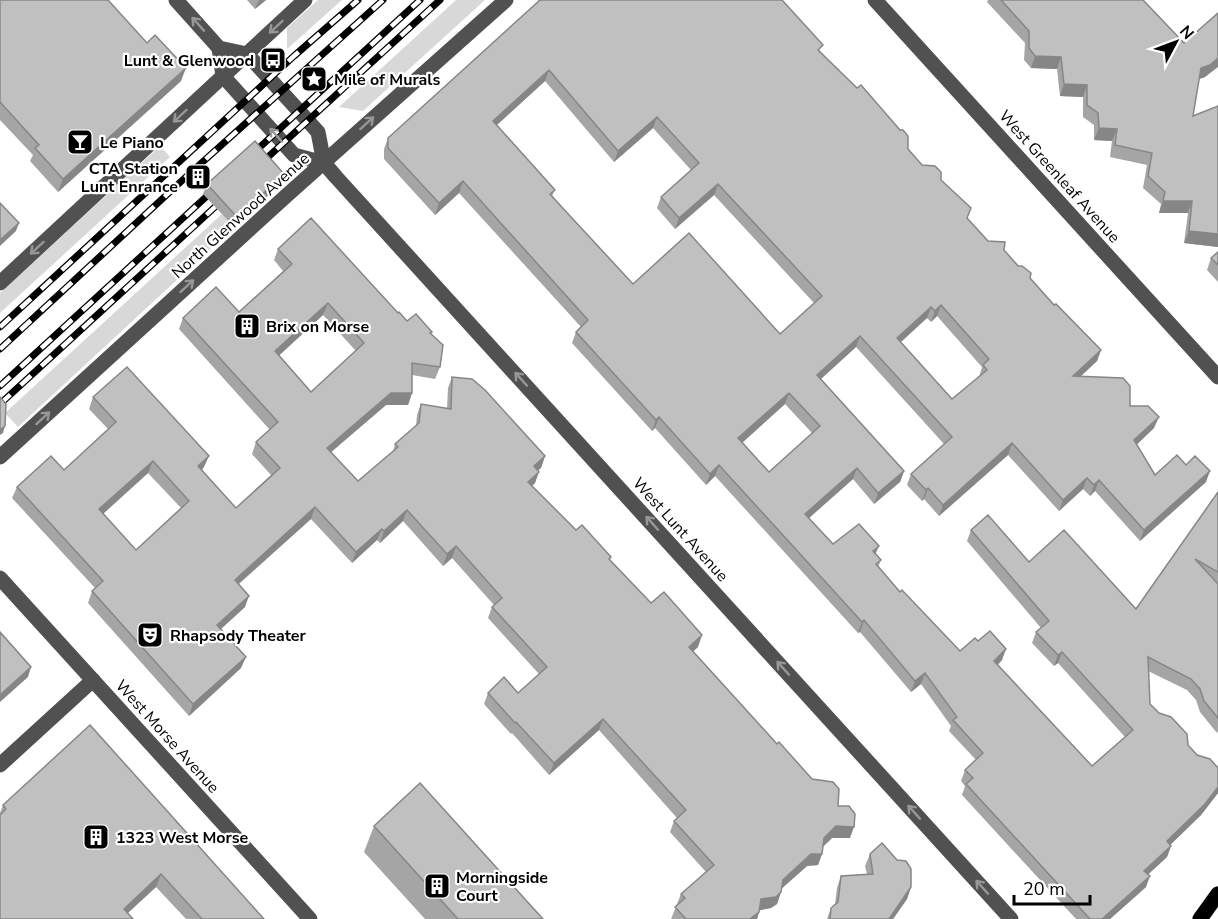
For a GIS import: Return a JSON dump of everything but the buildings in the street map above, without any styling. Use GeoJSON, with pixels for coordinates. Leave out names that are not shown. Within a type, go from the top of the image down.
{"type":"FeatureCollection","features":[{"type":"Feature","properties":{"kind":"main road"},"geometry":{"type":"LineString","coordinates":[[1200,919],[1218,894]]}},
{"type":"Feature","properties":{"kind":"street"},"geometry":{"type":"LineString","coordinates":[[176,0],[219,48],[223,76],[294,155],[324,163],[318,132],[247,54],[219,48]]}},
{"type":"Feature","properties":{"kind":"street"},"geometry":{"type":"LineString","coordinates":[[0,282],[305,0]]}},
{"type":"Feature","properties":{"kind":"street","name":"North Glenwood Avenue"},"geometry":{"type":"LineString","coordinates":[[0,457],[506,0]]}},
{"type":"Feature","properties":{"kind":"street","name":"West Greenleaf Avenue"},"geometry":{"type":"LineString","coordinates":[[875,0],[1218,377]]}},
{"type":"Feature","properties":{"kind":"street","name":"West Lunt Avenue"},"geometry":{"type":"LineString","coordinates":[[324,163],[1011,919]]}},
{"type":"Feature","properties":{"kind":"street","name":"West Morse Avenue"},"geometry":{"type":"LineString","coordinates":[[0,578],[310,919]]}},
{"type":"Feature","properties":{"kind":"street"},"geometry":{"type":"LineString","coordinates":[[0,765],[93,680]]}},
{"type":"Feature","properties":{"kind":"shaded area"},"geometry":{"type":"Polygon","coordinates":[[[318,0],[342,0],[287,49],[287,28],[318,0]]]}},
{"type":"Feature","properties":{"kind":"shaded area"},"geometry":{"type":"Polygon","coordinates":[[[456,0],[485,0],[363,111],[339,107],[456,0]]]}},
{"type":"Feature","properties":{"kind":"shaded area"},"geometry":{"type":"Polygon","coordinates":[[[160,146],[170,157],[0,313],[0,293],[160,146]]]}},
{"type":"Feature","properties":{"kind":"shaded area"},"geometry":{"type":"Polygon","coordinates":[[[222,214],[234,227],[18,427],[5,413],[222,214]]]}},
{"type":"Feature","properties":{"kind":"railway"},"geometry":{"type":"LineString","coordinates":[[0,327],[294,56],[358,0]]}},
{"type":"Feature","properties":{"kind":"railway"},"geometry":{"type":"LineString","coordinates":[[0,349],[187,176],[383,0]]}},
{"type":"Feature","properties":{"kind":"railway"},"geometry":{"type":"LineString","coordinates":[[247,159],[420,0]]}},
{"type":"Feature","properties":{"kind":"railway"},"geometry":{"type":"LineString","coordinates":[[256,168],[440,0]]}},
{"type":"Feature","properties":{"kind":"railway"},"geometry":{"type":"LineString","coordinates":[[0,386],[219,185]]}},
{"type":"Feature","properties":{"kind":"railway"},"geometry":{"type":"LineString","coordinates":[[0,404],[228,195]]}},
{"type":"Feature","properties":{"kind":"place","name":"Lunt & Glenwood"},"geometry":{"type":"Point","coordinates":[273,60]}},
{"type":"Feature","properties":{"kind":"place","name":"Mile of Murals"},"geometry":{"type":"Point","coordinates":[314,79]}},
{"type":"Feature","properties":{"kind":"place","name":"Le Piano"},"geometry":{"type":"Point","coordinates":[80,142]}},
{"type":"Feature","properties":{"kind":"place","name":"CTA Station Lunt Enrance"},"geometry":{"type":"Point","coordinates":[198,177]}},
{"type":"Feature","properties":{"kind":"place","name":"Brix on Morse"},"geometry":{"type":"Point","coordinates":[247,326]}},
{"type":"Feature","properties":{"kind":"place","name":"Rhapsody Theater"},"geometry":{"type":"Point","coordinates":[150,635]}},
{"type":"Feature","properties":{"kind":"place","name":"1323 West Morse"},"geometry":{"type":"Point","coordinates":[96,837]}},
{"type":"Feature","properties":{"kind":"place","name":"Morningside Court"},"geometry":{"type":"Point","coordinates":[437,886]}}]}
